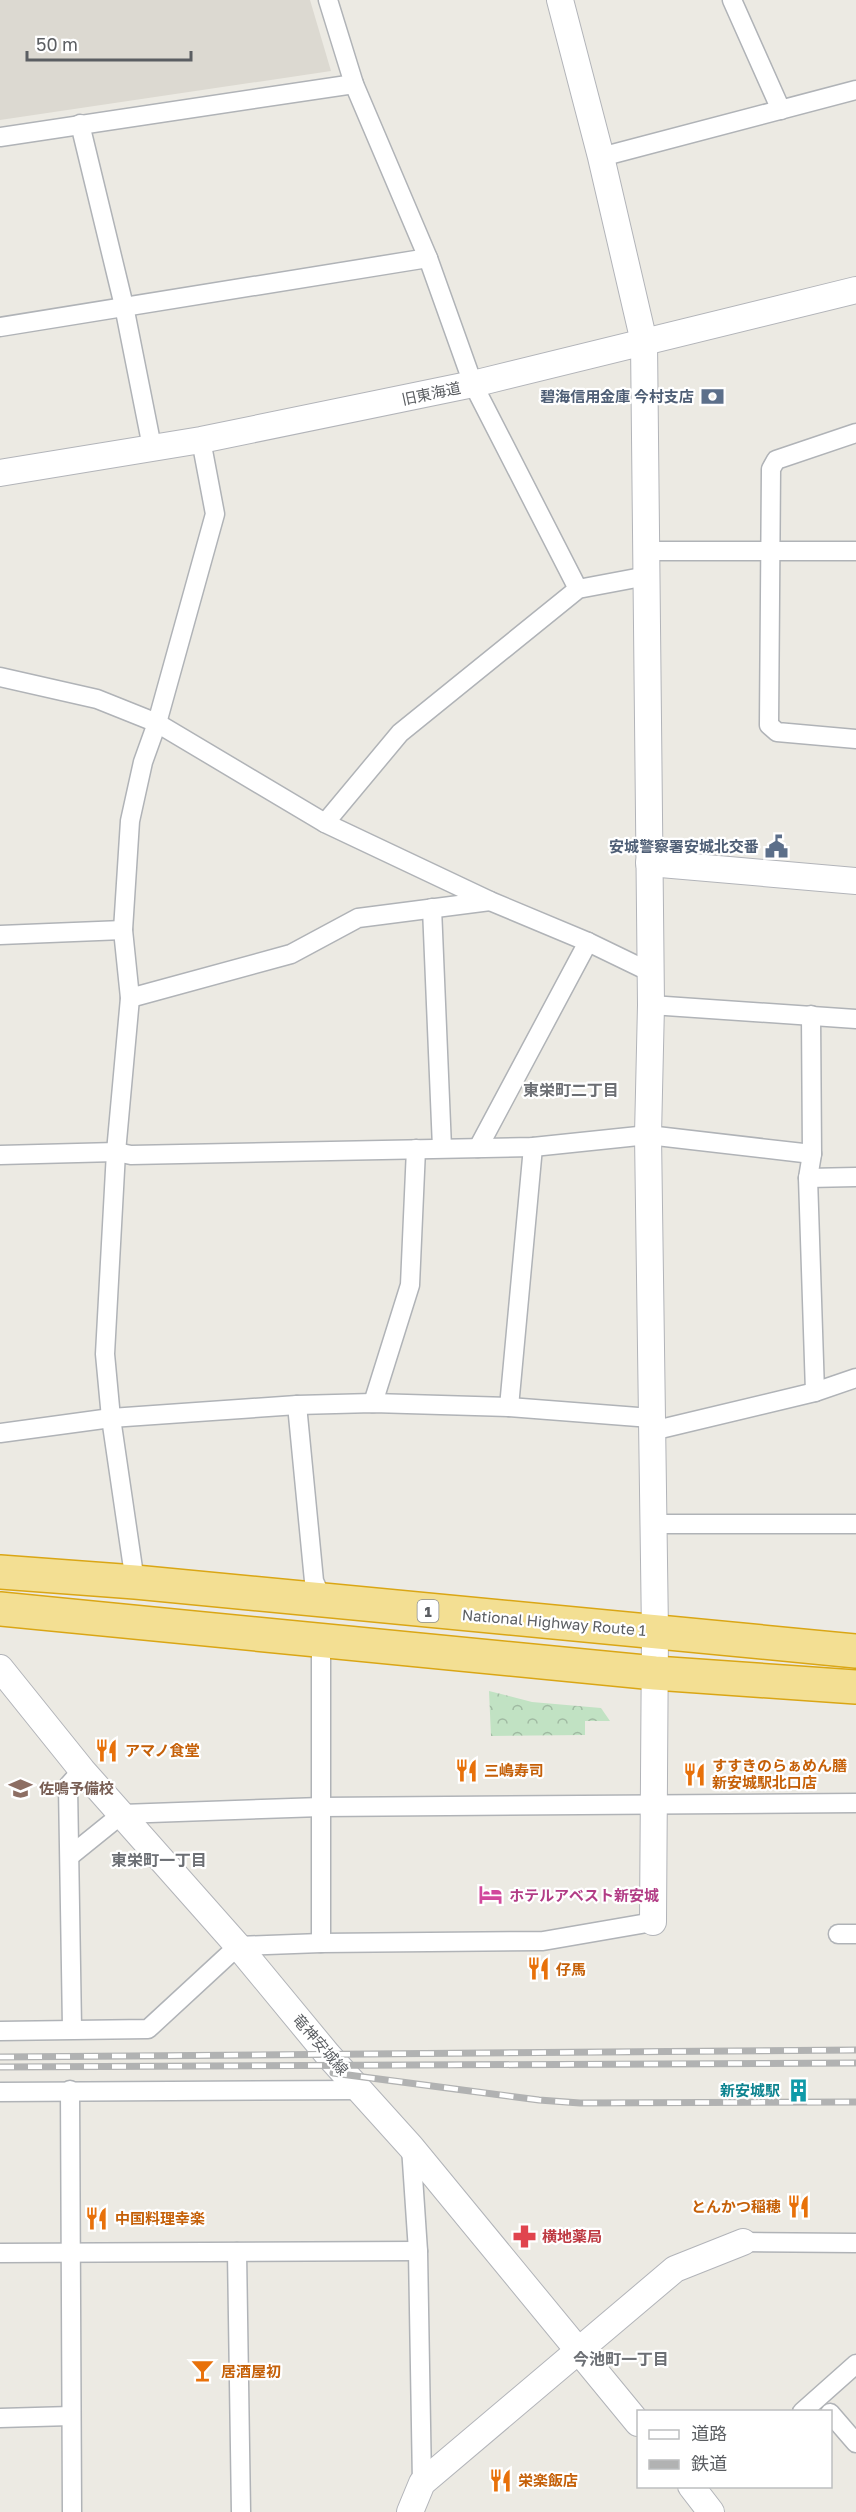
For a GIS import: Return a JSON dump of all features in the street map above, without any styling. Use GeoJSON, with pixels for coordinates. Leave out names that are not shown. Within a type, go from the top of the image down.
{"type":"FeatureCollection","features":[{"type":"Feature","properties":{"kind":"highway","name":"National Highway Route 1"},"geometry":{"type":"LineString","coordinates":[[0,1572],[135,1582],[856,1651]]}},
{"type":"Feature","properties":{"kind":"highway"},"geometry":{"type":"LineString","coordinates":[[0,1609],[655,1673],[856,1687]]}},
{"type":"Feature","properties":{"kind":"street"},"geometry":{"type":"LineString","coordinates":[[328,0],[354,84],[428,258],[473,384],[578,589]]}},
{"type":"Feature","properties":{"kind":"street"},"geometry":{"type":"LineString","coordinates":[[0,2031],[72,2028],[148,2029],[238,1946],[543,1941],[653,1922],[652,1803],[655,1632],[648,1135],[651,1005],[644,342],[601,157],[560,0]]}},
{"type":"Feature","properties":{"kind":"street"},"geometry":{"type":"LineString","coordinates":[[732,0],[781,110]]}},
{"type":"Feature","properties":{"kind":"street"},"geometry":{"type":"LineString","coordinates":[[0,137],[354,84]]}},
{"type":"Feature","properties":{"kind":"street"},"geometry":{"type":"LineString","coordinates":[[601,157],[856,90]]}},
{"type":"Feature","properties":{"kind":"street"},"geometry":{"type":"LineString","coordinates":[[80,124],[124,306],[152,447]]}},
{"type":"Feature","properties":{"kind":"street"},"geometry":{"type":"LineString","coordinates":[[0,327],[428,258]]}},
{"type":"Feature","properties":{"kind":"street","name":"旧東海道"},"geometry":{"type":"LineString","coordinates":[[0,473],[201,440],[473,384],[856,290]]}},
{"type":"Feature","properties":{"kind":"street"},"geometry":{"type":"LineString","coordinates":[[856,433],[776,460],[771,469],[770,551],[770,725],[777,732],[856,739]]}},
{"type":"Feature","properties":{"kind":"street"},"geometry":{"type":"LineString","coordinates":[[135,1582],[111,1418],[105,1354],[116,1152],[130,998],[123,930],[130,821],[143,762],[157,723],[215,514],[201,440]]}},
{"type":"Feature","properties":{"kind":"street"},"geometry":{"type":"LineString","coordinates":[[325,823],[400,733],[578,589],[648,564],[770,551],[856,552]]}},
{"type":"Feature","properties":{"kind":"street"},"geometry":{"type":"LineString","coordinates":[[0,677],[97,699],[157,723],[325,823],[490,901],[588,942],[650,972]]}},
{"type":"Feature","properties":{"kind":"street"},"geometry":{"type":"LineString","coordinates":[[649,862],[856,881]]}},
{"type":"Feature","properties":{"kind":"street"},"geometry":{"type":"LineString","coordinates":[[130,998],[291,954],[358,918],[490,901]]}},
{"type":"Feature","properties":{"kind":"street"},"geometry":{"type":"LineString","coordinates":[[432,908],[442,1149]]}},
{"type":"Feature","properties":{"kind":"street"},"geometry":{"type":"LineString","coordinates":[[0,935],[123,930]]}},
{"type":"Feature","properties":{"kind":"street"},"geometry":{"type":"LineString","coordinates":[[478,1148],[588,942]]}},
{"type":"Feature","properties":{"kind":"street"},"geometry":{"type":"LineString","coordinates":[[651,1005],[856,1019]]}},
{"type":"Feature","properties":{"kind":"street"},"geometry":{"type":"LineString","coordinates":[[811,1015],[812,1154],[808,1178],[815,1392]]}},
{"type":"Feature","properties":{"kind":"street"},"geometry":{"type":"LineString","coordinates":[[0,1155],[116,1152],[131,1155],[533,1147],[648,1135],[812,1154]]}},
{"type":"Feature","properties":{"kind":"street"},"geometry":{"type":"LineString","coordinates":[[509,1407],[533,1147]]}},
{"type":"Feature","properties":{"kind":"street"},"geometry":{"type":"LineString","coordinates":[[373,1403],[410,1285],[416,1149]]}},
{"type":"Feature","properties":{"kind":"street"},"geometry":{"type":"LineString","coordinates":[[808,1178],[856,1177]]}},
{"type":"Feature","properties":{"kind":"street"},"geometry":{"type":"LineString","coordinates":[[0,1433],[111,1418],[297,1405],[373,1403],[509,1407],[651,1424],[815,1392],[856,1378]]}},
{"type":"Feature","properties":{"kind":"street"},"geometry":{"type":"LineString","coordinates":[[297,1405],[314,1581],[323,1601]]}},
{"type":"Feature","properties":{"kind":"street"},"geometry":{"type":"LineString","coordinates":[[652,1524],[856,1524]]}},
{"type":"Feature","properties":{"kind":"street"},"geometry":{"type":"LineString","coordinates":[[321,1641],[321,1943]]}},
{"type":"Feature","properties":{"kind":"street","name":"竜神安城線"},"geometry":{"type":"LineString","coordinates":[[0,1669],[82,1770],[238,1946],[328,2055],[411,2147],[637,2421]]}},
{"type":"Feature","properties":{"kind":"street"},"geometry":{"type":"LineString","coordinates":[[72,2028],[69,1786],[82,1770]]}},
{"type":"Feature","properties":{"kind":"street"},"geometry":{"type":"LineString","coordinates":[[70,1856],[122,1814],[321,1807],[856,1803]]}},
{"type":"Feature","properties":{"kind":"street"},"geometry":{"type":"LineString","coordinates":[[70,2090],[72,2512]]}},
{"type":"Feature","properties":{"kind":"street"},"geometry":{"type":"LineString","coordinates":[[0,2092],[362,2090]]}},
{"type":"Feature","properties":{"kind":"street"},"geometry":{"type":"LineString","coordinates":[[410,2512],[422,2483],[418,2251],[411,2147]]}},
{"type":"Feature","properties":{"kind":"street"},"geometry":{"type":"LineString","coordinates":[[422,2483],[675,2269],[743,2242],[856,2242]]}},
{"type":"Feature","properties":{"kind":"street"},"geometry":{"type":"LineString","coordinates":[[0,2253],[418,2251]]}},
{"type":"Feature","properties":{"kind":"street"},"geometry":{"type":"LineString","coordinates":[[237,2252],[241,2512]]}},
{"type":"Feature","properties":{"kind":"street"},"geometry":{"type":"LineString","coordinates":[[826,2408],[856,2364]]}},
{"type":"Feature","properties":{"kind":"street"},"geometry":{"type":"LineString","coordinates":[[832,2415],[856,2443]]}},
{"type":"Feature","properties":{"kind":"street"},"geometry":{"type":"LineString","coordinates":[[0,2418],[71,2416]]}},
{"type":"Feature","properties":{"kind":"shaded area"},"geometry":{"type":"Polygon","coordinates":[[[0,0],[310,0],[331,71],[0,120],[0,0]]]}},
{"type":"Feature","properties":{"kind":"green space"},"geometry":{"type":"Polygon","coordinates":[[[489,1691],[532,1702],[601,1708],[610,1721],[585,1721],[585,1735],[491,1736],[489,1691]]]}},
{"type":"Feature","properties":{"kind":"railway"},"geometry":{"type":"LineString","coordinates":[[0,2057],[856,2050]]}},
{"type":"Feature","properties":{"kind":"railway"},"geometry":{"type":"LineString","coordinates":[[0,2067],[856,2063]]}},
{"type":"Feature","properties":{"kind":"railway"},"geometry":{"type":"LineString","coordinates":[[333,2073],[539,2100],[580,2103],[856,2102]]}},
{"type":"Feature","properties":{"kind":"place","name":"碧海信用金庫 今村支店"},"geometry":{"type":"Point","coordinates":[712,396]}},
{"type":"Feature","properties":{"kind":"place","name":"安城警察署安城北交番"},"geometry":{"type":"Point","coordinates":[777,846]}},
{"type":"Feature","properties":{"kind":"place","name":"アマノ食堂"},"geometry":{"type":"Point","coordinates":[107,1750]}},
{"type":"Feature","properties":{"kind":"place","name":"三嶋寿司"},"geometry":{"type":"Point","coordinates":[466,1770]}},
{"type":"Feature","properties":{"kind":"place","name":"すすきのらぁめん膳 新安城駅北口店"},"geometry":{"type":"Point","coordinates":[694,1774]}},
{"type":"Feature","properties":{"kind":"place","name":"佐鳴予備校"},"geometry":{"type":"Point","coordinates":[21,1788]}},
{"type":"Feature","properties":{"kind":"place","name":"ホテルアベスト新安城"},"geometry":{"type":"Point","coordinates":[491,1895]}},
{"type":"Feature","properties":{"kind":"place","name":"仔馬"},"geometry":{"type":"Point","coordinates":[538,1969]}},
{"type":"Feature","properties":{"kind":"place","name":"新安城駅"},"geometry":{"type":"Point","coordinates":[798,2090]}},
{"type":"Feature","properties":{"kind":"place","name":"とんかつ稲穂"},"geometry":{"type":"Point","coordinates":[799,2206]}},
{"type":"Feature","properties":{"kind":"place","name":"中国料理幸楽"},"geometry":{"type":"Point","coordinates":[97,2218]}},
{"type":"Feature","properties":{"kind":"place","name":"横地薬局"},"geometry":{"type":"Point","coordinates":[524,2236]}},
{"type":"Feature","properties":{"kind":"place","name":"居酒屋初"},"geometry":{"type":"Point","coordinates":[203,2371]}},
{"type":"Feature","properties":{"kind":"place","name":"栄楽飯店"},"geometry":{"type":"Point","coordinates":[500,2480]}},
{"type":"Feature","properties":{"kind":"district","name":"東栄町二丁目"},"geometry":{"type":"Point","coordinates":[571,1090]}},
{"type":"Feature","properties":{"kind":"district","name":"東栄町一丁目"},"geometry":{"type":"Point","coordinates":[159,1860]}},
{"type":"Feature","properties":{"kind":"district","name":"今池町一丁目"},"geometry":{"type":"Point","coordinates":[621,2359]}}]}
